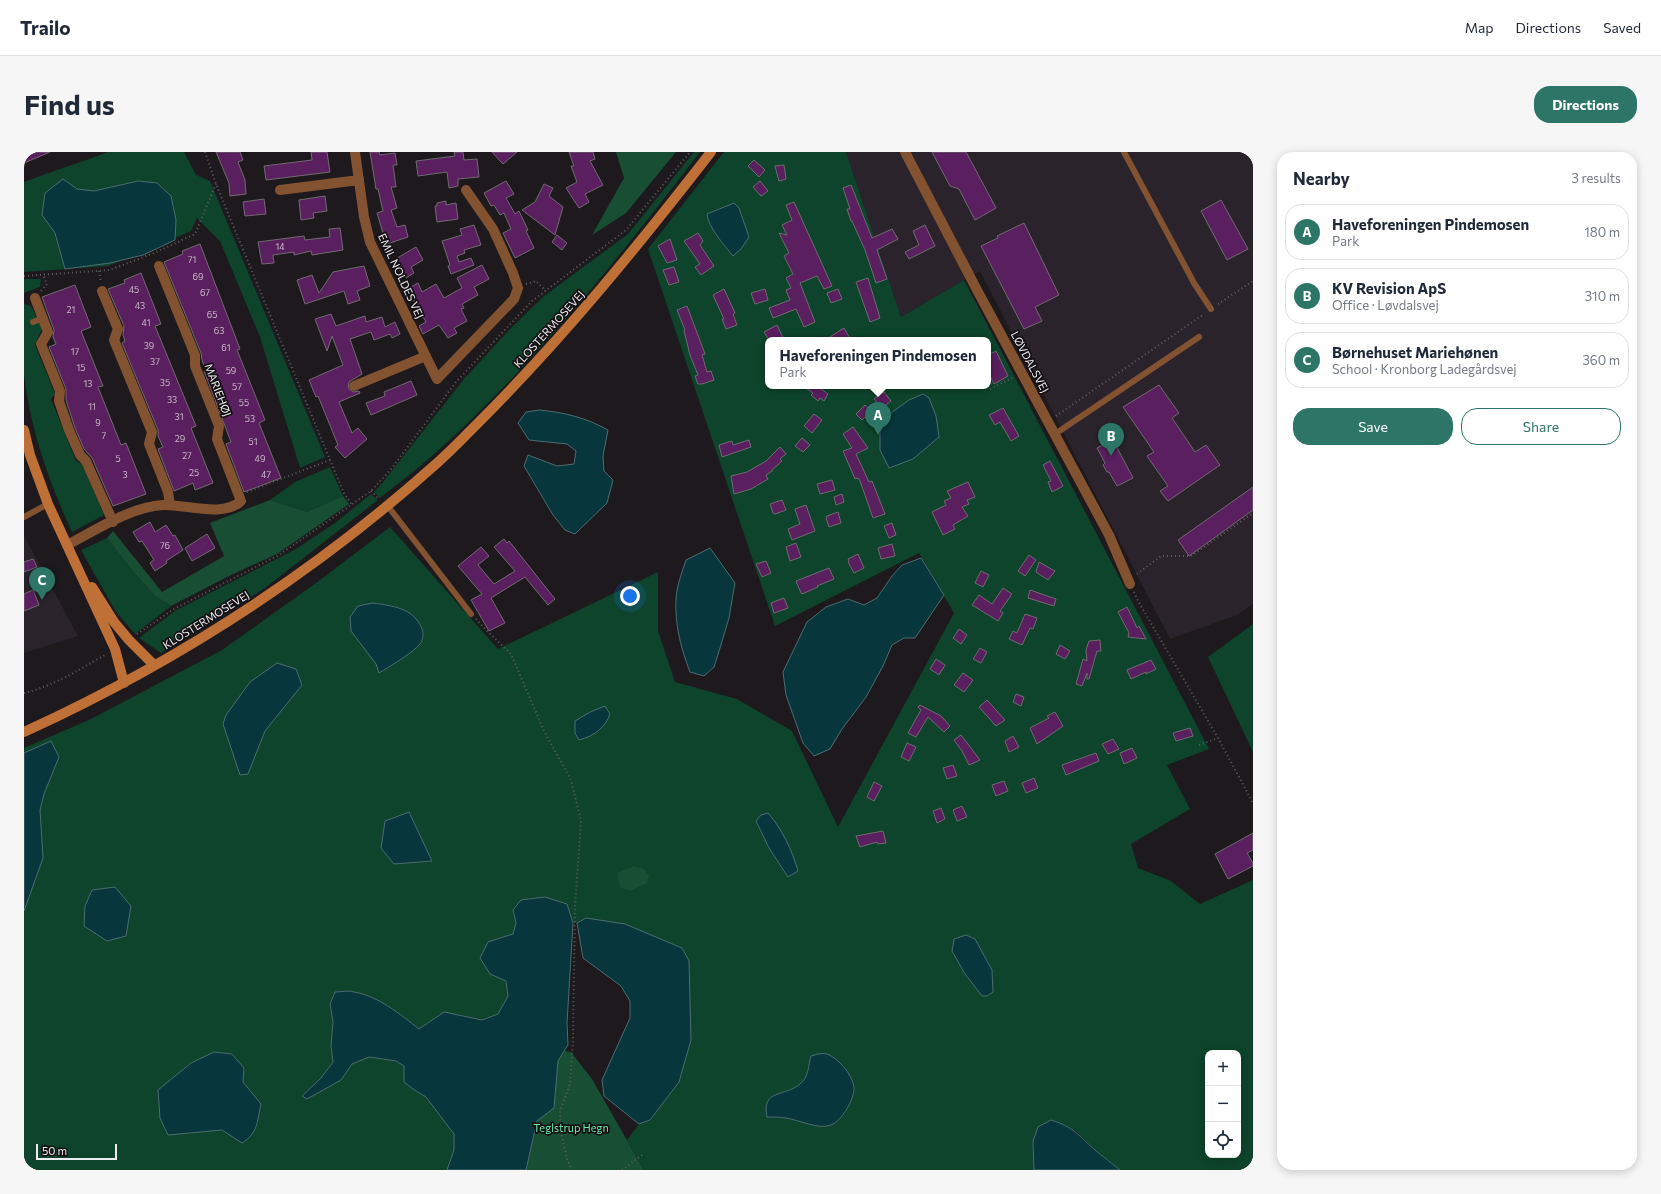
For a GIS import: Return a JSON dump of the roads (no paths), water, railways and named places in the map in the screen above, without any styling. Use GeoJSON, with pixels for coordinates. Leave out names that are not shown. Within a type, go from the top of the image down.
{"type":"FeatureCollection","features":[{"type":"Feature","properties":{"kind":"main road","name":"KLOSTERMOSEVEJ"},"geometry":{"type":"LineString","coordinates":[[24,732],[68,712],[124,683],[203,637],[257,602],[328,551],[387,505],[437,463],[512,389],[587,307],[711,152]]}},
{"type":"Feature","properties":{"kind":"main road"},"geometry":{"type":"LineString","coordinates":[[24,430],[30,455],[48,504],[115,649],[124,683]]}},
{"type":"Feature","properties":{"kind":"main road"},"geometry":{"type":"LineString","coordinates":[[82,578],[91,585],[114,622],[129,640],[154,665]]}},
{"type":"Feature","properties":{"kind":"street","name":"EMIL NOLDES VEJ"},"geometry":{"type":"LineString","coordinates":[[355,152],[364,218],[370,242],[437,379],[514,299],[518,288],[513,272],[493,229],[466,190]]}},
{"type":"Feature","properties":{"kind":"street","name":"LØVDALSVEJ"},"geometry":{"type":"LineString","coordinates":[[905,152],[1109,535],[1130,584]]}},
{"type":"Feature","properties":{"kind":"street"},"geometry":{"type":"LineString","coordinates":[[280,190],[359,180]]}},
{"type":"Feature","properties":{"kind":"street","name":"MARIEHØJ"},"geometry":{"type":"LineString","coordinates":[[159,266],[195,355],[195,366],[219,426],[218,439],[241,501],[235,506],[202,510],[170,505]]}},
{"type":"Feature","properties":{"kind":"street"},"geometry":{"type":"LineString","coordinates":[[67,545],[144,508],[170,505],[168,492],[149,444],[152,432],[114,340],[118,329],[102,291]]}},
{"type":"Feature","properties":{"kind":"street"},"geometry":{"type":"LineString","coordinates":[[35,298],[38,320],[48,332],[41,344],[60,391],[59,401],[61,408],[80,455],[86,461],[113,522]]}},
{"type":"Feature","properties":{"kind":"street"},"geometry":{"type":"LineString","coordinates":[[354,386],[426,356]]}},
{"type":"Feature","properties":{"kind":"lane"},"geometry":{"type":"LineString","coordinates":[[1124,152],[1194,283],[1211,309]]}},
{"type":"Feature","properties":{"kind":"lane"},"geometry":{"type":"LineString","coordinates":[[1055,434],[1199,337]]}},
{"type":"Feature","properties":{"kind":"lane"},"geometry":{"type":"LineString","coordinates":[[24,517],[48,504]]}},
{"type":"Feature","properties":{"kind":"lane"},"geometry":{"type":"LineString","coordinates":[[387,505],[471,614]]}},
{"type":"Feature","properties":{"kind":"water"},"geometry":{"type":"Polygon","coordinates":[[[63,179],[77,189],[94,191],[138,181],[157,183],[171,196],[176,220],[175,240],[143,255],[110,263],[65,269],[55,233],[42,215],[45,193],[63,179]]]}},
{"type":"Feature","properties":{"kind":"water"},"geometry":{"type":"Polygon","coordinates":[[[734,203],[739,208],[749,237],[741,249],[733,256],[713,230],[707,214],[734,203]]]}},
{"type":"Feature","properties":{"kind":"water"},"geometry":{"type":"Polygon","coordinates":[[[923,394],[929,398],[936,416],[939,437],[913,459],[889,468],[880,450],[880,432],[891,413],[909,400],[923,394]]]}},
{"type":"Feature","properties":{"kind":"water"},"geometry":{"type":"Polygon","coordinates":[[[539,410],[575,416],[608,430],[603,456],[604,471],[613,480],[607,503],[575,534],[565,530],[553,515],[524,466],[528,455],[557,466],[574,464],[576,451],[567,444],[529,440],[518,423],[526,412],[539,410]]]}},
{"type":"Feature","properties":{"kind":"water"},"geometry":{"type":"Polygon","coordinates":[[[710,548],[735,583],[729,618],[714,667],[704,676],[690,672],[678,632],[676,600],[678,586],[686,560],[710,548]]]}},
{"type":"Feature","properties":{"kind":"water"},"geometry":{"type":"Polygon","coordinates":[[[921,558],[944,595],[915,638],[904,638],[892,645],[883,666],[866,697],[842,729],[830,749],[814,756],[803,743],[786,695],[783,672],[807,622],[826,607],[848,599],[864,605],[877,598],[892,576],[902,565],[921,558]]]}},
{"type":"Feature","properties":{"kind":"water"},"geometry":{"type":"Polygon","coordinates":[[[373,603],[388,605],[408,612],[414,616],[423,632],[422,641],[417,647],[379,673],[376,664],[351,631],[350,617],[358,606],[373,603]]]}},
{"type":"Feature","properties":{"kind":"water"},"geometry":{"type":"Polygon","coordinates":[[[277,663],[296,669],[302,685],[265,731],[248,774],[240,775],[223,724],[226,715],[250,682],[277,663]]]}},
{"type":"Feature","properties":{"kind":"water"},"geometry":{"type":"Polygon","coordinates":[[[605,706],[610,714],[602,727],[594,734],[579,740],[575,733],[575,721],[590,712],[605,706]]]}},
{"type":"Feature","properties":{"kind":"water"},"geometry":{"type":"Polygon","coordinates":[[[51,741],[59,757],[44,794],[40,810],[43,858],[24,911],[24,753],[51,741]]]}},
{"type":"Feature","properties":{"kind":"water"},"geometry":{"type":"Polygon","coordinates":[[[409,812],[432,861],[394,864],[381,848],[385,821],[409,812]]]}},
{"type":"Feature","properties":{"kind":"water"},"geometry":{"type":"Polygon","coordinates":[[[768,813],[782,833],[796,863],[798,871],[788,877],[769,848],[756,821],[761,815],[768,813]]]}},
{"type":"Feature","properties":{"kind":"water"},"geometry":{"type":"Polygon","coordinates":[[[115,887],[131,906],[126,936],[107,941],[84,926],[85,906],[92,890],[115,887]]]}},
{"type":"Feature","properties":{"kind":"water"},"geometry":{"type":"Polygon","coordinates":[[[545,897],[567,904],[573,923],[567,1023],[568,1045],[558,1061],[554,1108],[537,1121],[526,1170],[447,1170],[454,1150],[454,1134],[426,1097],[404,1082],[404,1066],[396,1061],[369,1057],[352,1064],[341,1080],[307,1099],[302,1096],[321,1078],[333,1062],[331,1046],[333,1022],[330,1004],[335,992],[352,991],[372,997],[388,1006],[419,1029],[444,1012],[482,1020],[498,1014],[508,996],[506,981],[490,974],[480,958],[488,942],[513,934],[516,923],[513,910],[521,900],[545,897]]]}},
{"type":"Feature","properties":{"kind":"water"},"geometry":{"type":"Polygon","coordinates":[[[586,918],[625,924],[682,948],[689,961],[691,1040],[679,1082],[650,1120],[639,1124],[604,1096],[602,1080],[630,1018],[630,1001],[621,986],[583,958],[577,923],[586,918]]]}},
{"type":"Feature","properties":{"kind":"water"},"geometry":{"type":"Polygon","coordinates":[[[966,935],[975,939],[992,970],[993,992],[987,996],[982,996],[965,974],[952,951],[954,939],[966,935]]]}},
{"type":"Feature","properties":{"kind":"water"},"geometry":{"type":"Polygon","coordinates":[[[214,1052],[232,1054],[244,1068],[243,1082],[261,1104],[254,1131],[242,1143],[222,1130],[168,1135],[160,1118],[158,1090],[191,1063],[214,1052]]]}},
{"type":"Feature","properties":{"kind":"water"},"geometry":{"type":"Polygon","coordinates":[[[827,1054],[836,1059],[848,1072],[853,1082],[854,1092],[850,1103],[839,1119],[831,1125],[815,1126],[786,1118],[767,1117],[766,1108],[771,1098],[800,1084],[807,1075],[811,1056],[827,1054]]]}},
{"type":"Feature","properties":{"kind":"water"},"geometry":{"type":"Polygon","coordinates":[[[1051,1120],[1071,1129],[1120,1170],[1034,1170],[1033,1141],[1038,1127],[1051,1120]]]}},
{"type":"Feature","properties":{"kind":"place","name":"Haveforeningen Pindemosen"},"geometry":{"type":"Point","coordinates":[878,435]}},
{"type":"Feature","properties":{"kind":"place","name":"KV Revision ApS"},"geometry":{"type":"Point","coordinates":[1111,456]}},
{"type":"Feature","properties":{"kind":"place","name":"Børnehuset Mariehønen"},"geometry":{"type":"Point","coordinates":[42,600]}},
{"type":"Feature","properties":{"kind":"park label","name":"Teglstrup Hegn"},"geometry":{"type":"Point","coordinates":[571,1128]}}]}
